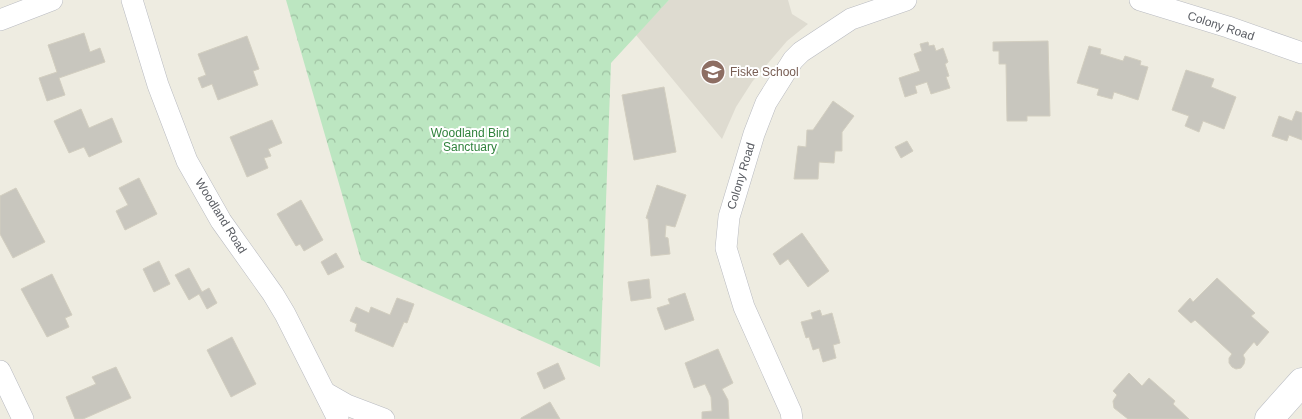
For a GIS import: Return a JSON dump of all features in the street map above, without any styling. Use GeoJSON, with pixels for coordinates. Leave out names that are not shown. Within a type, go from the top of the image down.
{"type":"FeatureCollection","features":[{"type":"Feature","properties":{"kind":"street"},"geometry":{"type":"LineString","coordinates":[[0,20],[52,0]]}},
{"type":"Feature","properties":{"kind":"street","name":"Woodland Road"},"geometry":{"type":"LineString","coordinates":[[132,0],[158,85],[187,161],[216,213],[273,294],[338,419]]}},
{"type":"Feature","properties":{"kind":"street","name":"Colony Road"},"geometry":{"type":"LineString","coordinates":[[792,419],[791,412],[744,307],[734,276],[726,248],[729,217],[754,134],[766,103],[793,60],[801,52],[851,18],[906,0]]}},
{"type":"Feature","properties":{"kind":"street","name":"Colony Road"},"geometry":{"type":"LineString","coordinates":[[1140,0],[1228,27],[1302,53]]}},
{"type":"Feature","properties":{"kind":"street"},"geometry":{"type":"LineString","coordinates":[[0,371],[23,419]]}},
{"type":"Feature","properties":{"kind":"street"},"geometry":{"type":"LineString","coordinates":[[1269,419],[1302,382]]}},
{"type":"Feature","properties":{"kind":"street"},"geometry":{"type":"LineString","coordinates":[[326,393],[347,405],[384,419]]}},
{"type":"Feature","properties":{"kind":"shaded area","name":"Fiske School"},"geometry":{"type":"Polygon","coordinates":[[[669,0],[788,0],[792,14],[808,24],[787,41],[752,82],[736,107],[722,139],[636,35],[669,0]]]}},
{"type":"Feature","properties":{"kind":"green space","name":"Woodland Bird Sanctuary"},"geometry":{"type":"Polygon","coordinates":[[[286,0],[669,0],[611,63],[600,367],[361,260],[286,0]]]}},
{"type":"Feature","properties":{"kind":"building"},"geometry":{"type":"Polygon","coordinates":[[[84,33],[90,52],[100,48],[105,62],[59,78],[65,95],[47,101],[39,78],[57,72],[48,45],[84,33]]]}},
{"type":"Feature","properties":{"kind":"building"},"geometry":{"type":"Polygon","coordinates":[[[247,36],[259,69],[253,71],[258,85],[218,100],[212,84],[202,88],[198,78],[206,75],[198,54],[247,36]]]}},
{"type":"Feature","properties":{"kind":"building"},"geometry":{"type":"Polygon","coordinates":[[[1048,41],[1050,116],[1027,116],[1027,121],[1007,121],[1006,64],[999,64],[999,51],[993,51],[993,42],[1048,41]]]}},
{"type":"Feature","properties":{"kind":"building"},"geometry":{"type":"Polygon","coordinates":[[[928,42],[929,46],[934,45],[936,51],[943,48],[948,62],[945,64],[949,76],[946,77],[950,88],[931,94],[927,82],[915,86],[917,93],[905,97],[899,78],[920,71],[914,54],[922,51],[920,44],[928,42]]]}},
{"type":"Feature","properties":{"kind":"building"},"geometry":{"type":"Polygon","coordinates":[[[1089,46],[1101,49],[1100,54],[1123,61],[1125,56],[1141,61],[1140,65],[1148,67],[1138,100],[1114,92],[1112,99],[1097,95],[1099,89],[1077,83],[1089,46]]]}},
{"type":"Feature","properties":{"kind":"building"},"geometry":{"type":"Polygon","coordinates":[[[1186,70],[1214,79],[1211,87],[1236,97],[1224,129],[1203,121],[1199,132],[1185,126],[1189,116],[1172,110],[1186,70]]]}},
{"type":"Feature","properties":{"kind":"building"},"geometry":{"type":"Polygon","coordinates":[[[664,87],[676,152],[634,160],[622,95],[664,87]]]}},
{"type":"Feature","properties":{"kind":"building"},"geometry":{"type":"Polygon","coordinates":[[[833,101],[854,116],[842,132],[842,151],[835,151],[834,163],[819,162],[818,179],[794,179],[798,146],[806,147],[807,130],[813,130],[833,101]]]}},
{"type":"Feature","properties":{"kind":"building"},"geometry":{"type":"Polygon","coordinates":[[[81,109],[89,128],[112,118],[122,142],[89,157],[84,147],[69,153],[54,121],[81,109]]]}},
{"type":"Feature","properties":{"kind":"building"},"geometry":{"type":"Polygon","coordinates":[[[1296,111],[1302,113],[1302,140],[1289,135],[1287,141],[1272,136],[1279,116],[1292,121],[1296,111]]]}},
{"type":"Feature","properties":{"kind":"building"},"geometry":{"type":"Polygon","coordinates":[[[272,120],[282,143],[268,149],[271,156],[264,158],[268,168],[247,177],[230,137],[272,120]]]}},
{"type":"Feature","properties":{"kind":"building"},"geometry":{"type":"Polygon","coordinates":[[[907,141],[913,151],[901,158],[895,147],[907,141]]]}},
{"type":"Feature","properties":{"kind":"building"},"geometry":{"type":"Polygon","coordinates":[[[139,178],[157,214],[125,230],[116,211],[128,205],[119,188],[139,178]]]}},
{"type":"Feature","properties":{"kind":"building"},"geometry":{"type":"Polygon","coordinates":[[[657,185],[686,195],[675,227],[666,225],[665,237],[668,238],[670,254],[651,256],[648,219],[646,218],[657,185]]]}},
{"type":"Feature","properties":{"kind":"building"},"geometry":{"type":"Polygon","coordinates":[[[16,188],[45,242],[13,258],[0,234],[0,196],[16,188]]]}},
{"type":"Feature","properties":{"kind":"building"},"geometry":{"type":"Polygon","coordinates":[[[301,200],[323,240],[304,251],[300,244],[296,246],[277,214],[301,200]]]}},
{"type":"Feature","properties":{"kind":"building"},"geometry":{"type":"Polygon","coordinates":[[[802,233],[829,271],[808,287],[788,259],[780,265],[773,254],[802,233]]]}},
{"type":"Feature","properties":{"kind":"building"},"geometry":{"type":"Polygon","coordinates":[[[336,253],[344,267],[328,275],[321,262],[336,253]]]}},
{"type":"Feature","properties":{"kind":"building"},"geometry":{"type":"Polygon","coordinates":[[[159,261],[170,284],[154,292],[143,269],[159,261]]]}},
{"type":"Feature","properties":{"kind":"building"},"geometry":{"type":"Polygon","coordinates":[[[189,268],[202,292],[209,288],[217,303],[207,309],[199,294],[189,300],[175,275],[189,268]]]}},
{"type":"Feature","properties":{"kind":"building"},"geometry":{"type":"Polygon","coordinates":[[[52,274],[72,315],[65,318],[69,327],[47,337],[21,289],[52,274]]]}},
{"type":"Feature","properties":{"kind":"building"},"geometry":{"type":"Polygon","coordinates":[[[1217,278],[1255,313],[1251,316],[1269,332],[1257,346],[1254,342],[1243,355],[1245,359],[1241,368],[1236,369],[1232,367],[1229,363],[1229,358],[1232,354],[1195,320],[1191,323],[1178,311],[1190,298],[1193,302],[1217,278]]]}},
{"type":"Feature","properties":{"kind":"building"},"geometry":{"type":"Polygon","coordinates":[[[649,279],[651,298],[631,301],[628,282],[649,279]]]}},
{"type":"Feature","properties":{"kind":"building"},"geometry":{"type":"Polygon","coordinates":[[[685,293],[694,320],[665,330],[657,308],[670,304],[668,299],[685,293]]]}},
{"type":"Feature","properties":{"kind":"building"},"geometry":{"type":"Polygon","coordinates":[[[397,298],[414,304],[407,323],[404,322],[393,347],[355,331],[357,324],[350,321],[356,307],[369,313],[371,307],[390,315],[397,298]]]}},
{"type":"Feature","properties":{"kind":"building"},"geometry":{"type":"Polygon","coordinates":[[[820,310],[822,316],[832,313],[840,343],[833,345],[836,358],[823,362],[819,348],[813,350],[809,337],[806,338],[801,322],[813,319],[811,313],[820,310]]]}},
{"type":"Feature","properties":{"kind":"building"},"geometry":{"type":"Polygon","coordinates":[[[232,337],[256,384],[231,397],[207,350],[232,337]]]}},
{"type":"Feature","properties":{"kind":"building"},"geometry":{"type":"Polygon","coordinates":[[[718,349],[733,383],[722,389],[728,400],[729,419],[702,419],[702,412],[712,411],[711,397],[705,384],[694,388],[685,363],[718,349]]]}},
{"type":"Feature","properties":{"kind":"building"},"geometry":{"type":"Polygon","coordinates":[[[558,363],[565,379],[544,389],[537,373],[558,363]]]}},
{"type":"Feature","properties":{"kind":"building"},"geometry":{"type":"Polygon","coordinates":[[[116,367],[131,398],[83,419],[75,419],[66,397],[96,384],[92,377],[116,367]]]}},
{"type":"Feature","properties":{"kind":"building"},"geometry":{"type":"Polygon","coordinates":[[[1129,373],[1142,386],[1149,378],[1175,401],[1173,404],[1189,419],[1128,419],[1114,408],[1113,401],[1117,395],[1113,391],[1129,373]]]}},
{"type":"Feature","properties":{"kind":"building"},"geometry":{"type":"Polygon","coordinates":[[[550,402],[560,419],[521,419],[521,418],[550,402]]]}},
{"type":"Feature","properties":{"kind":"place","name":"Fiske School"},"geometry":{"type":"Point","coordinates":[713,72]}}]}
